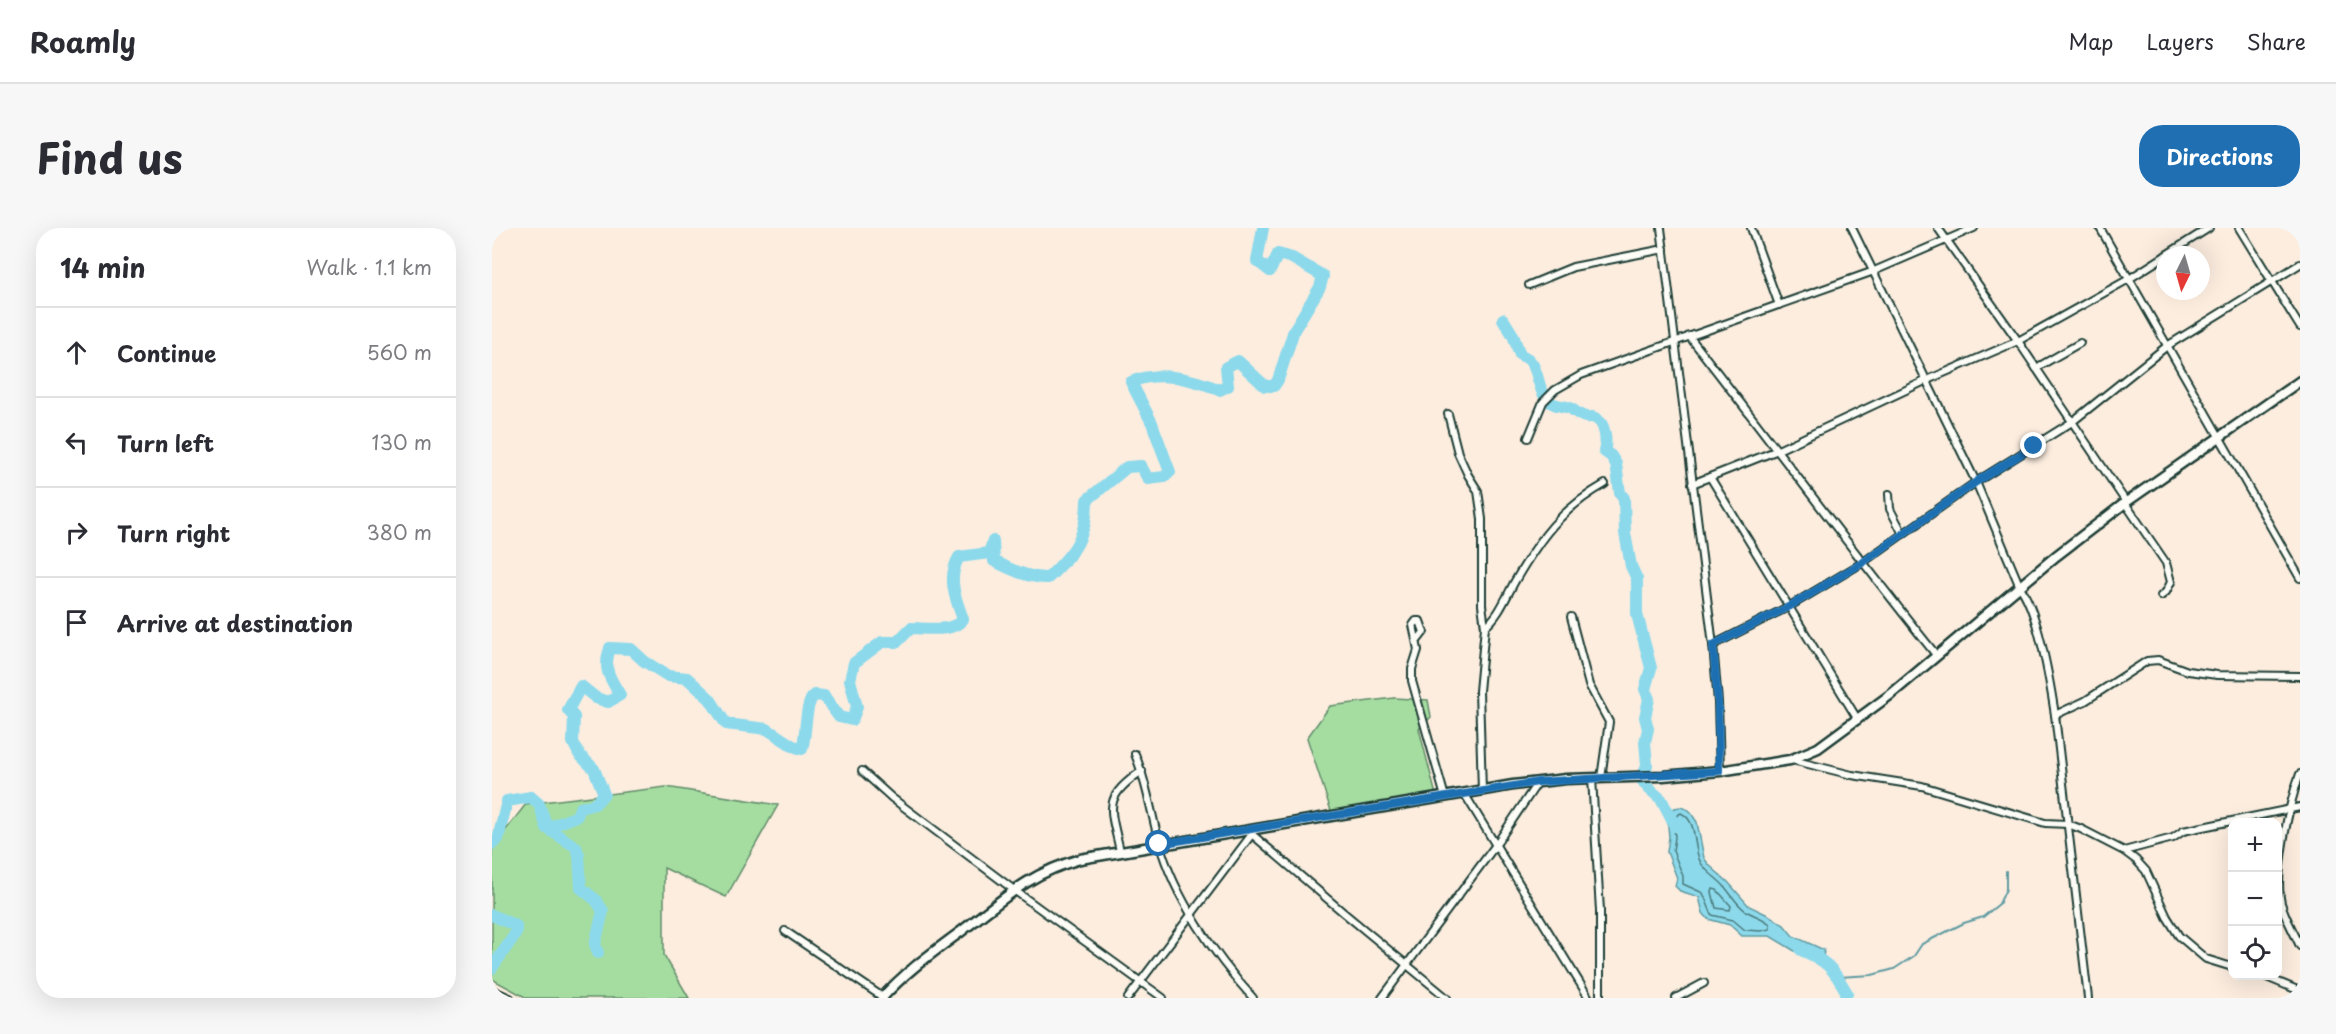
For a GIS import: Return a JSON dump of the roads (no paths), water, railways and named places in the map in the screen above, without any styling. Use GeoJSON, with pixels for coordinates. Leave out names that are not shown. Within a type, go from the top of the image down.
{"type":"FeatureCollection","features":[{"type":"Feature","properties":{"kind":"street"},"geometry":{"type":"LineString","coordinates":[[1661,228],[1713,645],[1718,702],[1719,771]]}},
{"type":"Feature","properties":{"kind":"street"},"geometry":{"type":"LineString","coordinates":[[1751,228],[1779,305]]}},
{"type":"Feature","properties":{"kind":"street"},"geometry":{"type":"LineString","coordinates":[[1852,228],[1976,482],[2020,587],[2029,602],[2040,640],[2055,715],[2088,998]]}},
{"type":"Feature","properties":{"kind":"street"},"geometry":{"type":"LineString","coordinates":[[1938,228],[2018,341],[2166,563],[2171,582],[2161,596]]}},
{"type":"Feature","properties":{"kind":"street"},"geometry":{"type":"LineString","coordinates":[[1528,438],[1540,407],[1555,390],[1581,375],[1874,271],[1974,228]]}},
{"type":"Feature","properties":{"kind":"street"},"geometry":{"type":"LineString","coordinates":[[2100,228],[2300,578]]}},
{"type":"Feature","properties":{"kind":"street"},"geometry":{"type":"LineString","coordinates":[[2180,246],[2209,228]]}},
{"type":"Feature","properties":{"kind":"street"},"geometry":{"type":"LineString","coordinates":[[2239,228],[2300,327]]}},
{"type":"Feature","properties":{"kind":"street"},"geometry":{"type":"LineString","coordinates":[[1529,285],[1573,267],[1664,249]]}},
{"type":"Feature","properties":{"kind":"street"},"geometry":{"type":"LineString","coordinates":[[1692,484],[1778,450],[2018,341],[2156,261]]}},
{"type":"Feature","properties":{"kind":"street"},"geometry":{"type":"LineString","coordinates":[[1713,645],[1790,606],[1862,563],[1976,482],[2072,422],[2167,346],[2300,264]]}},
{"type":"Feature","properties":{"kind":"street"},"geometry":{"type":"LineString","coordinates":[[1689,336],[1862,563],[1938,656]]}},
{"type":"Feature","properties":{"kind":"street"},"geometry":{"type":"LineString","coordinates":[[2036,368],[2080,343]]}},
{"type":"Feature","properties":{"kind":"street"},"geometry":{"type":"LineString","coordinates":[[785,931],[883,998],[911,970],[1014,890],[1049,869],[1080,859],[1538,782],[1719,771],[1790,760],[1818,748],[1858,720],[2125,502],[2300,381]]}},
{"type":"Feature","properties":{"kind":"street"},"geometry":{"type":"LineString","coordinates":[[1448,414],[1458,453],[1480,498],[1482,519],[1482,605],[1485,627],[1479,684],[1482,791]]}},
{"type":"Feature","properties":{"kind":"street"},"geometry":{"type":"LineString","coordinates":[[1710,477],[1858,720]]}},
{"type":"Feature","properties":{"kind":"street"},"geometry":{"type":"LineString","coordinates":[[1485,627],[1496,616],[1534,547],[1551,526],[1576,502],[1605,484]]}},
{"type":"Feature","properties":{"kind":"street"},"geometry":{"type":"LineString","coordinates":[[1888,494],[1890,509],[1903,534]]}},
{"type":"Feature","properties":{"kind":"street"},"geometry":{"type":"LineString","coordinates":[[1571,617],[1587,679],[1609,722],[1596,778],[1600,998]]}},
{"type":"Feature","properties":{"kind":"street"},"geometry":{"type":"LineString","coordinates":[[1417,640],[1418,650],[1411,675],[1412,681],[1444,797]]}},
{"type":"Feature","properties":{"kind":"street"},"geometry":{"type":"LineString","coordinates":[[2055,715],[2085,701],[2147,661],[2158,660],[2188,671],[2217,675],[2300,676]]}},
{"type":"Feature","properties":{"kind":"street"},"geometry":{"type":"LineString","coordinates":[[1135,754],[1142,771],[1159,844],[1174,881],[1192,916],[1234,976],[1253,998]]}},
{"type":"Feature","properties":{"kind":"street"},"geometry":{"type":"LineString","coordinates":[[1790,760],[1860,777],[1922,786],[2045,823],[2068,824],[2124,851],[2146,871],[2178,936],[2206,959],[2228,966]]}},
{"type":"Feature","properties":{"kind":"street"},"geometry":{"type":"LineString","coordinates":[[862,771],[892,798],[1163,998]]}},
{"type":"Feature","properties":{"kind":"street"},"geometry":{"type":"LineString","coordinates":[[1120,851],[1113,820],[1113,800],[1119,787],[1142,771]]}},
{"type":"Feature","properties":{"kind":"street"},"geometry":{"type":"LineString","coordinates":[[2300,774],[2283,843],[2280,868],[2281,902],[2300,946]]}},
{"type":"Feature","properties":{"kind":"street"},"geometry":{"type":"LineString","coordinates":[[1382,998],[1495,846],[1538,782]]}},
{"type":"Feature","properties":{"kind":"street"},"geometry":{"type":"LineString","coordinates":[[1464,794],[1589,998]]}},
{"type":"Feature","properties":{"kind":"street"},"geometry":{"type":"LineString","coordinates":[[2124,851],[2173,838],[2183,831],[2300,807]]}},
{"type":"Feature","properties":{"kind":"street"},"geometry":{"type":"LineString","coordinates":[[1128,998],[1192,916],[1250,832]]}},
{"type":"Feature","properties":{"kind":"street"},"geometry":{"type":"LineString","coordinates":[[1250,832],[1447,998]]}},
{"type":"Feature","properties":{"kind":"street"},"geometry":{"type":"LineString","coordinates":[[2275,980],[2300,991]]}},
{"type":"Feature","properties":{"kind":"street"},"geometry":{"type":"LineString","coordinates":[[1676,998],[1704,983]]}},
{"type":"Feature","properties":{"kind":"street"},"geometry":{"type":"LineString","coordinates":[[492,990],[510,998]]}},
{"type":"Feature","properties":{"kind":"water"},"geometry":{"type":"Polygon","coordinates":[[[1681,807],[1689,810],[1697,822],[1704,858],[1709,865],[1749,906],[1784,925],[1793,936],[1824,950],[1823,958],[1798,953],[1770,936],[1742,936],[1730,925],[1708,919],[1703,913],[1699,897],[1680,891],[1675,886],[1677,878],[1667,852],[1669,837],[1667,816],[1674,808],[1681,807]]]}},
{"type":"Feature","properties":{"kind":"waterway"},"geometry":{"type":"LineString","coordinates":[[547,828],[577,816],[580,808],[595,804],[604,794],[594,769],[579,754],[573,742],[574,717],[568,710],[581,686],[596,698],[608,702],[620,695],[608,673],[607,662],[610,648],[631,649],[644,661],[668,676],[687,678],[710,699],[726,724],[767,729],[793,746],[802,749],[807,713],[814,695],[824,696],[839,717],[852,720],[857,707],[850,680],[854,663],[882,642],[897,642],[911,628],[946,628],[963,619],[953,580],[953,572],[959,557],[989,553],[993,541],[994,561],[1027,575],[1048,578],[1077,544],[1085,524],[1087,500],[1127,467],[1141,466],[1148,479],[1164,477],[1170,472],[1152,423],[1131,382],[1142,378],[1176,377],[1220,390],[1228,386],[1226,367],[1238,361],[1265,386],[1274,386],[1278,380],[1294,330],[1320,287],[1323,276],[1292,258],[1278,254],[1270,271],[1257,261],[1263,228]]}},
{"type":"Feature","properties":{"kind":"waterway"},"geometry":{"type":"LineString","coordinates":[[1503,319],[1513,335],[1520,355],[1532,363],[1546,398],[1582,416],[1599,420],[1605,433],[1604,451],[1616,464],[1620,493],[1624,498],[1625,533],[1631,566],[1637,579],[1637,614],[1651,668],[1645,689],[1649,699],[1645,717],[1648,729],[1645,742],[1647,765],[1642,780],[1661,799],[1675,826]]}},
{"type":"Feature","properties":{"kind":"waterway"},"geometry":{"type":"LineString","coordinates":[[492,844],[498,839],[507,801],[531,797],[539,804],[547,828],[576,847],[579,855],[581,888],[596,900],[603,911],[595,944],[598,953]]}},
{"type":"Feature","properties":{"kind":"waterway"},"geometry":{"type":"LineString","coordinates":[[1838,977],[1872,975],[1894,969],[1914,956],[1922,944],[1964,923],[1983,917],[1999,904],[2006,889],[2006,871]]}},
{"type":"Feature","properties":{"kind":"waterway"},"geometry":{"type":"LineString","coordinates":[[492,915],[516,926],[516,933],[492,968]]}},
{"type":"Feature","properties":{"kind":"waterway"},"geometry":{"type":"LineString","coordinates":[[1801,950],[1817,958],[1833,971],[1847,993],[1845,998]]}}]}
